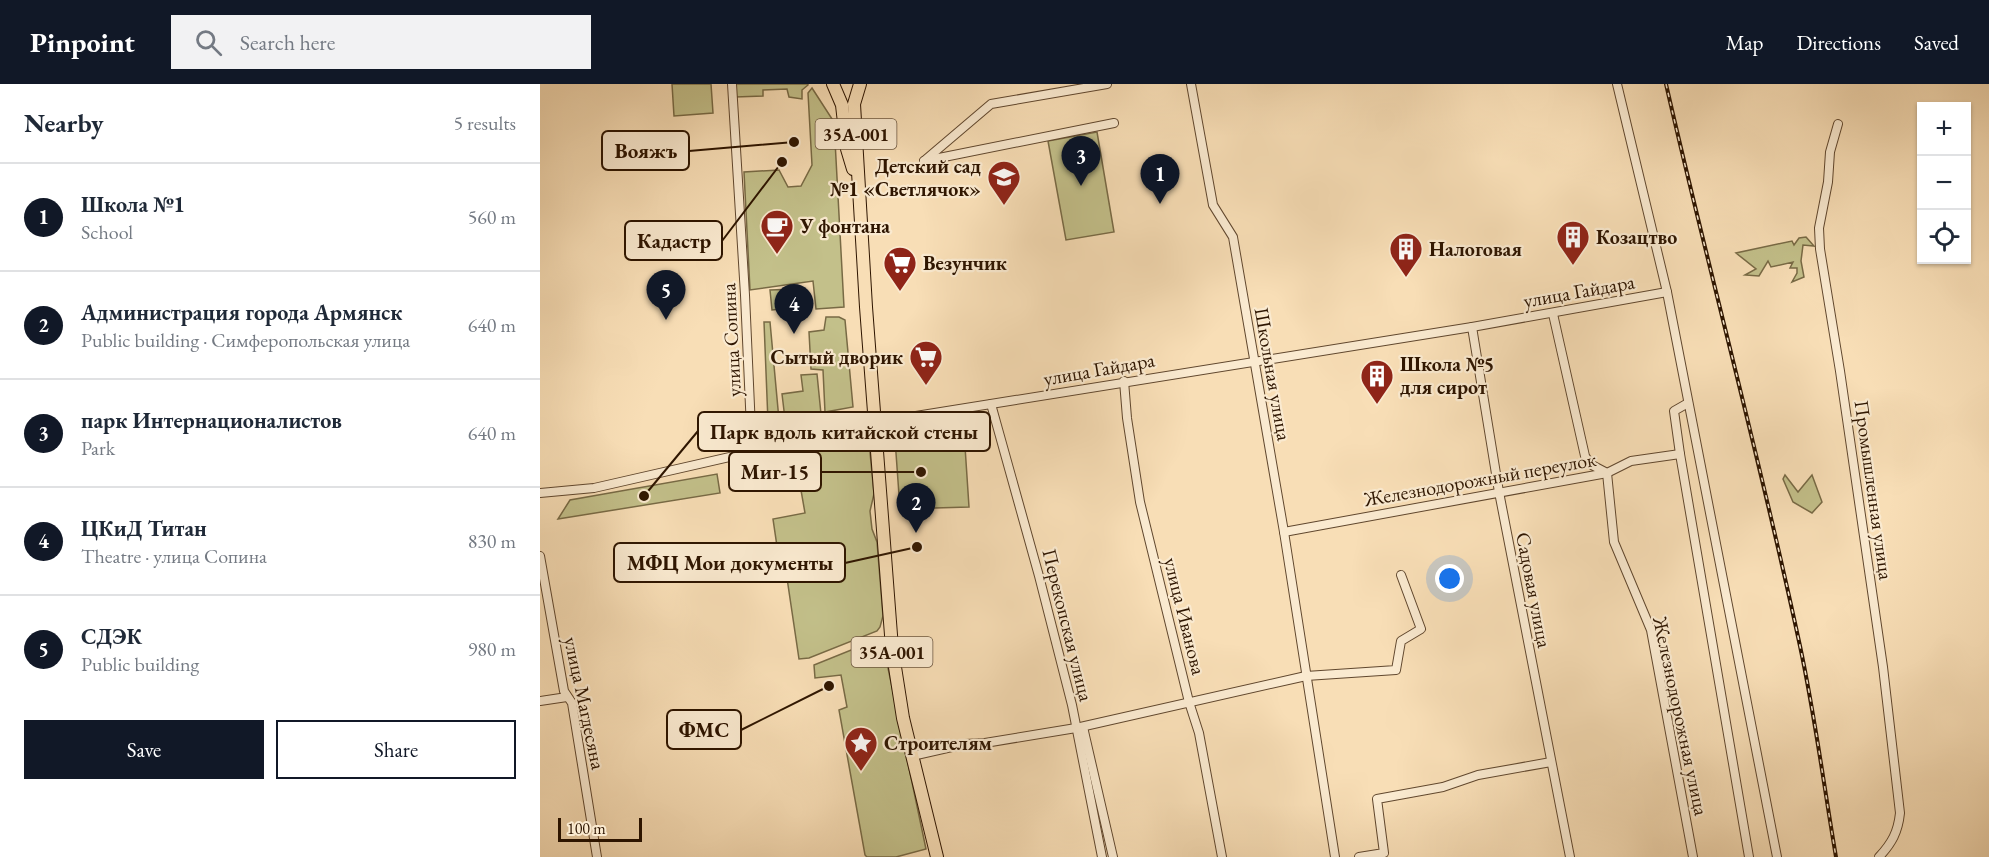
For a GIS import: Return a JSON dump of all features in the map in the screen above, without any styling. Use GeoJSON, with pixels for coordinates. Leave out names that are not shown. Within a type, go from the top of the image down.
{"type":"FeatureCollection","features":[{"type":"Feature","properties":{"kind":"highway","name":"35А-001"},"geometry":{"type":"LineString","coordinates":[[832,84],[842,105],[847,149],[858,186]]}},
{"type":"Feature","properties":{"kind":"highway","name":"35А-001"},"geometry":{"type":"LineString","coordinates":[[860,84],[854,104],[858,186],[891,648],[912,756],[937,857]]}},
{"type":"Feature","properties":{"kind":"street","name":"улица Сопина"},"geometry":{"type":"LineString","coordinates":[[732,84],[752,451]]}},
{"type":"Feature","properties":{"kind":"street"},"geometry":{"type":"LineString","coordinates":[[1107,84],[991,104],[924,161],[1114,123]]}},
{"type":"Feature","properties":{"kind":"street","name":"Школьная улица"},"geometry":{"type":"LineString","coordinates":[[1191,84],[1213,205],[1233,237],[1284,532],[1335,857]]}},
{"type":"Feature","properties":{"kind":"street"},"geometry":{"type":"LineString","coordinates":[[1617,84],[1667,292],[1777,857]]}},
{"type":"Feature","properties":{"kind":"street","name":"Промышленная улица"},"geometry":{"type":"LineString","coordinates":[[1838,124],[1830,152],[1828,182],[1819,231],[1883,667],[1900,813],[1898,831],[1879,857]]}},
{"type":"Feature","properties":{"kind":"street","name":"улица Гайдара"},"geometry":{"type":"LineString","coordinates":[[540,493],[594,488],[876,423],[1124,381],[1553,314],[1667,292]]}},
{"type":"Feature","properties":{"kind":"street"},"geometry":{"type":"LineString","coordinates":[[1553,314],[1585,456],[1590,464],[1607,473]]}},
{"type":"Feature","properties":{"kind":"street","name":"Садовая улица"},"geometry":{"type":"LineString","coordinates":[[1472,327],[1498,492],[1570,857]]}},
{"type":"Feature","properties":{"kind":"street","name":"улица Иванова"},"geometry":{"type":"LineString","coordinates":[[1124,381],[1126,418],[1140,502],[1193,711],[1194,723],[1199,733],[1222,857]]}},
{"type":"Feature","properties":{"kind":"street","name":"Железнодорожная улица"},"geometry":{"type":"LineString","coordinates":[[1688,403],[1674,411],[1749,857]]}},
{"type":"Feature","properties":{"kind":"street","name":"Перекопская улица"},"geometry":{"type":"LineString","coordinates":[[991,404],[1042,586],[1113,857]]}},
{"type":"Feature","properties":{"kind":"street","name":"Железнодорожный переулок"},"geometry":{"type":"LineString","coordinates":[[1284,532],[1607,473],[1631,461],[1680,454]]}},
{"type":"Feature","properties":{"kind":"street","name":"Железнодорожная улица"},"geometry":{"type":"LineString","coordinates":[[1607,473],[1614,542],[1651,630],[1693,857]]}},
{"type":"Feature","properties":{"kind":"street","name":"улица Магдесяна"},"geometry":{"type":"LineString","coordinates":[[540,556],[567,697],[572,703],[597,857]]}},
{"type":"Feature","properties":{"kind":"street"},"geometry":{"type":"LineString","coordinates":[[912,756],[965,744],[1079,728],[1306,676],[1396,670],[1401,641],[1421,629],[1401,575]]}},
{"type":"Feature","properties":{"kind":"street"},"geometry":{"type":"LineString","coordinates":[[540,701],[567,697]]}},
{"type":"Feature","properties":{"kind":"street","name":"Перекопская улица"},"geometry":{"type":"LineString","coordinates":[[1079,728],[1102,857]]}},
{"type":"Feature","properties":{"kind":"street"},"geometry":{"type":"LineString","coordinates":[[1359,857],[1384,853],[1377,799],[1443,787],[1478,775],[1551,762]]}},
{"type":"Feature","properties":{"kind":"shaded area"},"geometry":{"type":"Polygon","coordinates":[[[672,84],[711,84],[713,113],[674,116],[672,84]]]}},
{"type":"Feature","properties":{"kind":"shaded area"},"geometry":{"type":"Polygon","coordinates":[[[735,84],[808,85],[802,90],[802,99],[789,97],[787,89],[763,90],[763,96],[735,97],[735,84]]]}},
{"type":"Feature","properties":{"kind":"shaded area"},"geometry":{"type":"Polygon","coordinates":[[[812,88],[834,122],[844,307],[816,309],[813,281],[750,290],[744,172],[779,170],[788,187],[801,186],[812,165],[808,93],[812,88]]]}},
{"type":"Feature","properties":{"kind":"shaded area"},"geometry":{"type":"Polygon","coordinates":[[[1097,132],[1114,232],[1066,240],[1048,141],[1097,132]]]}},
{"type":"Feature","properties":{"kind":"shaded area"},"geometry":{"type":"Polygon","coordinates":[[[1806,237],[1814,246],[1803,245],[1801,261],[1804,277],[1792,282],[1797,273],[1797,268],[1790,268],[1793,262],[1771,267],[1768,261],[1759,276],[1745,275],[1756,269],[1736,253],[1792,241],[1794,245],[1799,238],[1806,237]]]}},
{"type":"Feature","properties":{"kind":"shaded area"},"geometry":{"type":"Polygon","coordinates":[[[799,289],[800,307],[772,310],[770,290],[799,289]]]}},
{"type":"Feature","properties":{"kind":"shaded area"},"geometry":{"type":"Polygon","coordinates":[[[826,317],[839,317],[845,320],[853,407],[825,412],[823,370],[811,369],[809,332],[824,330],[826,317]]]}},
{"type":"Feature","properties":{"kind":"shaded area"},"geometry":{"type":"Polygon","coordinates":[[[764,322],[770,322],[779,420],[768,422],[764,322]]]}},
{"type":"Feature","properties":{"kind":"shaded area"},"geometry":{"type":"Polygon","coordinates":[[[817,374],[821,414],[785,419],[782,394],[803,391],[801,375],[817,374]]]}},
{"type":"Feature","properties":{"kind":"shaded area"},"geometry":{"type":"Polygon","coordinates":[[[963,416],[969,507],[900,509],[894,425],[963,416]]]}},
{"type":"Feature","properties":{"kind":"shaded area"},"geometry":{"type":"Polygon","coordinates":[[[862,441],[869,442],[874,494],[870,511],[872,529],[877,542],[883,616],[880,627],[877,631],[809,658],[799,659],[784,558],[778,553],[773,519],[805,513],[795,456],[862,441]]]}},
{"type":"Feature","properties":{"kind":"shaded area"},"geometry":{"type":"Polygon","coordinates":[[[717,474],[720,493],[558,519],[570,500],[717,474]]]}},
{"type":"Feature","properties":{"kind":"shaded area"},"geometry":{"type":"Polygon","coordinates":[[[1785,475],[1798,492],[1812,475],[1822,502],[1812,513],[1793,502],[1783,479],[1785,475]]]}},
{"type":"Feature","properties":{"kind":"shaded area"},"geometry":{"type":"Polygon","coordinates":[[[875,642],[884,649],[926,849],[896,857],[867,857],[865,855],[839,710],[847,707],[841,675],[815,678],[814,665],[875,642]]]}},
{"type":"Feature","properties":{"kind":"railway"},"geometry":{"type":"LineString","coordinates":[[1666,84],[1785,576],[1810,699],[1836,857]]}},
{"type":"Feature","properties":{"kind":"place","name":"Вояжъ"},"geometry":{"type":"Point","coordinates":[794,142]}},
{"type":"Feature","properties":{"kind":"place","name":"Кадастр"},"geometry":{"type":"Point","coordinates":[782,162]}},
{"type":"Feature","properties":{"kind":"place","name":"парк Интернационалистов"},"geometry":{"type":"Point","coordinates":[1081,186]}},
{"type":"Feature","properties":{"kind":"place","name":"Школа №1"},"geometry":{"type":"Point","coordinates":[1160,204]}},
{"type":"Feature","properties":{"kind":"place","name":"Детский сад №1 «Светлячок»"},"geometry":{"type":"Point","coordinates":[1004,206]}},
{"type":"Feature","properties":{"kind":"place","name":"У фонтана"},"geometry":{"type":"Point","coordinates":[777,255]}},
{"type":"Feature","properties":{"kind":"place","name":"Козацтво"},"geometry":{"type":"Point","coordinates":[1573,266]}},
{"type":"Feature","properties":{"kind":"place","name":"Налоговая"},"geometry":{"type":"Point","coordinates":[1406,278]}},
{"type":"Feature","properties":{"kind":"place","name":"Везунчик"},"geometry":{"type":"Point","coordinates":[900,292]}},
{"type":"Feature","properties":{"kind":"place","name":"СДЭК"},"geometry":{"type":"Point","coordinates":[666,320]}},
{"type":"Feature","properties":{"kind":"place","name":"ЦКиД Титан"},"geometry":{"type":"Point","coordinates":[794,334]}},
{"type":"Feature","properties":{"kind":"place","name":"Сытый дворик"},"geometry":{"type":"Point","coordinates":[926,386]}},
{"type":"Feature","properties":{"kind":"place","name":"Школа №5 для сирот"},"geometry":{"type":"Point","coordinates":[1377,405]}},
{"type":"Feature","properties":{"kind":"place","name":"Миг-15"},"geometry":{"type":"Point","coordinates":[921,472]}},
{"type":"Feature","properties":{"kind":"place","name":"Парк вдоль китайской стены"},"geometry":{"type":"Point","coordinates":[644,496]}},
{"type":"Feature","properties":{"kind":"place","name":"Администрация города Армянск"},"geometry":{"type":"Point","coordinates":[916,533]}},
{"type":"Feature","properties":{"kind":"place","name":"МФЦ Мои документы"},"geometry":{"type":"Point","coordinates":[917,547]}},
{"type":"Feature","properties":{"kind":"place","name":"ФМС"},"geometry":{"type":"Point","coordinates":[829,686]}},
{"type":"Feature","properties":{"kind":"place","name":"Строителям"},"geometry":{"type":"Point","coordinates":[861,772]}}]}
